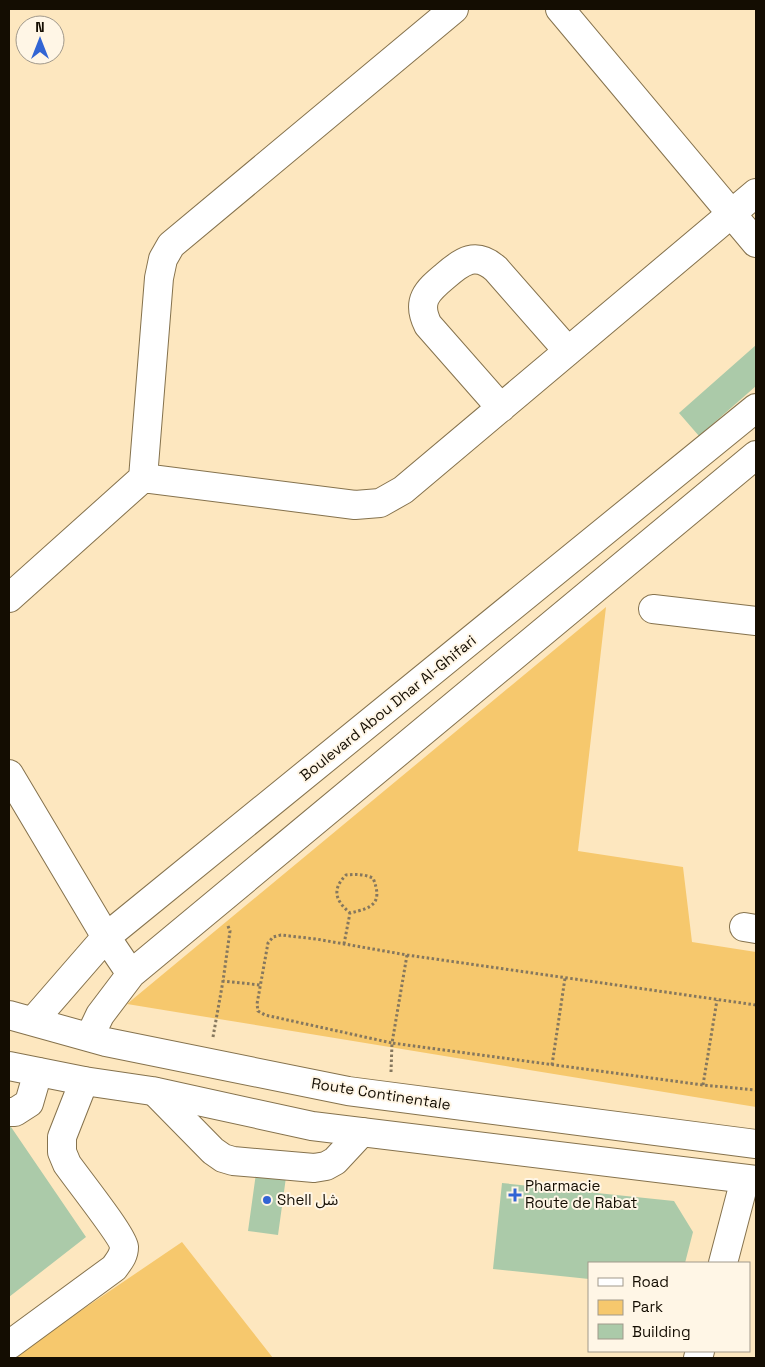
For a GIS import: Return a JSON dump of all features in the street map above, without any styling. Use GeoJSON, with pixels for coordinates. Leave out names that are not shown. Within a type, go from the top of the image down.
{"type":"FeatureCollection","features":[{"type":"Feature","properties":{"kind":"street"},"geometry":{"type":"LineString","coordinates":[[9,598],[143,478],[159,278],[164,259],[171,245],[454,9]]}},
{"type":"Feature","properties":{"kind":"street"},"geometry":{"type":"LineString","coordinates":[[560,9],[756,243]]}},
{"type":"Feature","properties":{"kind":"street"},"geometry":{"type":"LineString","coordinates":[[143,478],[355,504],[380,503],[403,490],[756,193]]}},
{"type":"Feature","properties":{"kind":"street"},"geometry":{"type":"LineString","coordinates":[[501,408],[428,325],[423,312],[423,304],[425,295],[437,282],[456,266],[468,260],[482,260],[490,264],[568,351]]}},
{"type":"Feature","properties":{"kind":"street","name":"Boulevard Abou Dhar Al-Ghifari"},"geometry":{"type":"LineString","coordinates":[[15,1016],[106,937],[756,408]]}},
{"type":"Feature","properties":{"kind":"street"},"geometry":{"type":"LineString","coordinates":[[90,1036],[100,1015],[131,974],[756,455]]}},
{"type":"Feature","properties":{"kind":"street"},"geometry":{"type":"LineString","coordinates":[[653,608],[756,621]]}},
{"type":"Feature","properties":{"kind":"street"},"geometry":{"type":"LineString","coordinates":[[9,774],[106,937],[131,974]]}},
{"type":"Feature","properties":{"kind":"street","name":"Route Continentale"},"geometry":{"type":"LineString","coordinates":[[15,1016],[106,1042],[348,1091],[756,1144]]}},
{"type":"Feature","properties":{"kind":"street"},"geometry":{"type":"LineString","coordinates":[[9,1066],[84,1081],[155,1092],[312,1126],[751,1180],[723,1262]]}},
{"type":"Feature","properties":{"kind":"street"},"geometry":{"type":"LineString","coordinates":[[9,1112],[15,1112],[29,1103],[38,1072]]}},
{"type":"Feature","properties":{"kind":"street"},"geometry":{"type":"LineString","coordinates":[[9,1345],[114,1268],[122,1258],[124,1246],[117,1233],[66,1164],[62,1152],[62,1137],[84,1081]]}},
{"type":"Feature","properties":{"kind":"street"},"geometry":{"type":"LineString","coordinates":[[155,1092],[213,1151],[223,1158],[233,1161],[314,1168],[326,1166],[335,1161],[362,1132]]}},
{"type":"Feature","properties":{"kind":"path"},"geometry":{"type":"LineString","coordinates":[[358,874],[373,878],[377,888],[376,900],[369,908],[350,913],[342,906],[338,897],[336,889],[341,880],[346,875],[358,874]]}},
{"type":"Feature","properties":{"kind":"path"},"geometry":{"type":"LineString","coordinates":[[209,1063],[230,932],[217,903]]}},
{"type":"Feature","properties":{"kind":"path"},"geometry":{"type":"LineString","coordinates":[[344,944],[350,913]]}},
{"type":"Feature","properties":{"kind":"path"},"geometry":{"type":"LineString","coordinates":[[756,1005],[281,935],[273,937],[268,943],[257,1004],[258,1011],[265,1015],[392,1043],[703,1085],[756,1090]]}},
{"type":"Feature","properties":{"kind":"path"},"geometry":{"type":"LineString","coordinates":[[390,1097],[392,1043],[407,955]]}},
{"type":"Feature","properties":{"kind":"path"},"geometry":{"type":"LineString","coordinates":[[552,1065],[565,978]]}},
{"type":"Feature","properties":{"kind":"path"},"geometry":{"type":"LineString","coordinates":[[223,981],[260,985]]}},
{"type":"Feature","properties":{"kind":"path"},"geometry":{"type":"LineString","coordinates":[[703,1085],[717,1000]]}},
{"type":"Feature","properties":{"kind":"green space"},"geometry":{"type":"Polygon","coordinates":[[[606,607],[578,851],[683,867],[692,942],[756,952],[756,1107],[127,1004],[606,607]]]}},
{"type":"Feature","properties":{"kind":"green space"},"geometry":{"type":"Polygon","coordinates":[[[182,1242],[273,1358],[11,1358],[182,1242]]]}},
{"type":"Feature","properties":{"kind":"building"},"geometry":{"type":"Polygon","coordinates":[[[756,345],[756,386],[699,436],[679,413],[756,345]]]}},
{"type":"Feature","properties":{"kind":"building"},"geometry":{"type":"Polygon","coordinates":[[[9,1124],[86,1237],[9,1297],[9,1124]]]}},
{"type":"Feature","properties":{"kind":"building","name":"Shell شل"},"geometry":{"type":"Polygon","coordinates":[[[257,1166],[287,1170],[278,1235],[248,1231],[257,1166]]]}},
{"type":"Feature","properties":{"kind":"building"},"geometry":{"type":"Polygon","coordinates":[[[502,1183],[674,1201],[693,1232],[685,1262],[588,1262],[588,1279],[493,1269],[502,1183]]]}},
{"type":"Feature","properties":{"kind":"place","name":"Pharmacie Route de Rabat"},"geometry":{"type":"Point","coordinates":[515,1195]}},
{"type":"Feature","properties":{"kind":"place","name":"Shell شل"},"geometry":{"type":"Point","coordinates":[267,1200]}}]}
